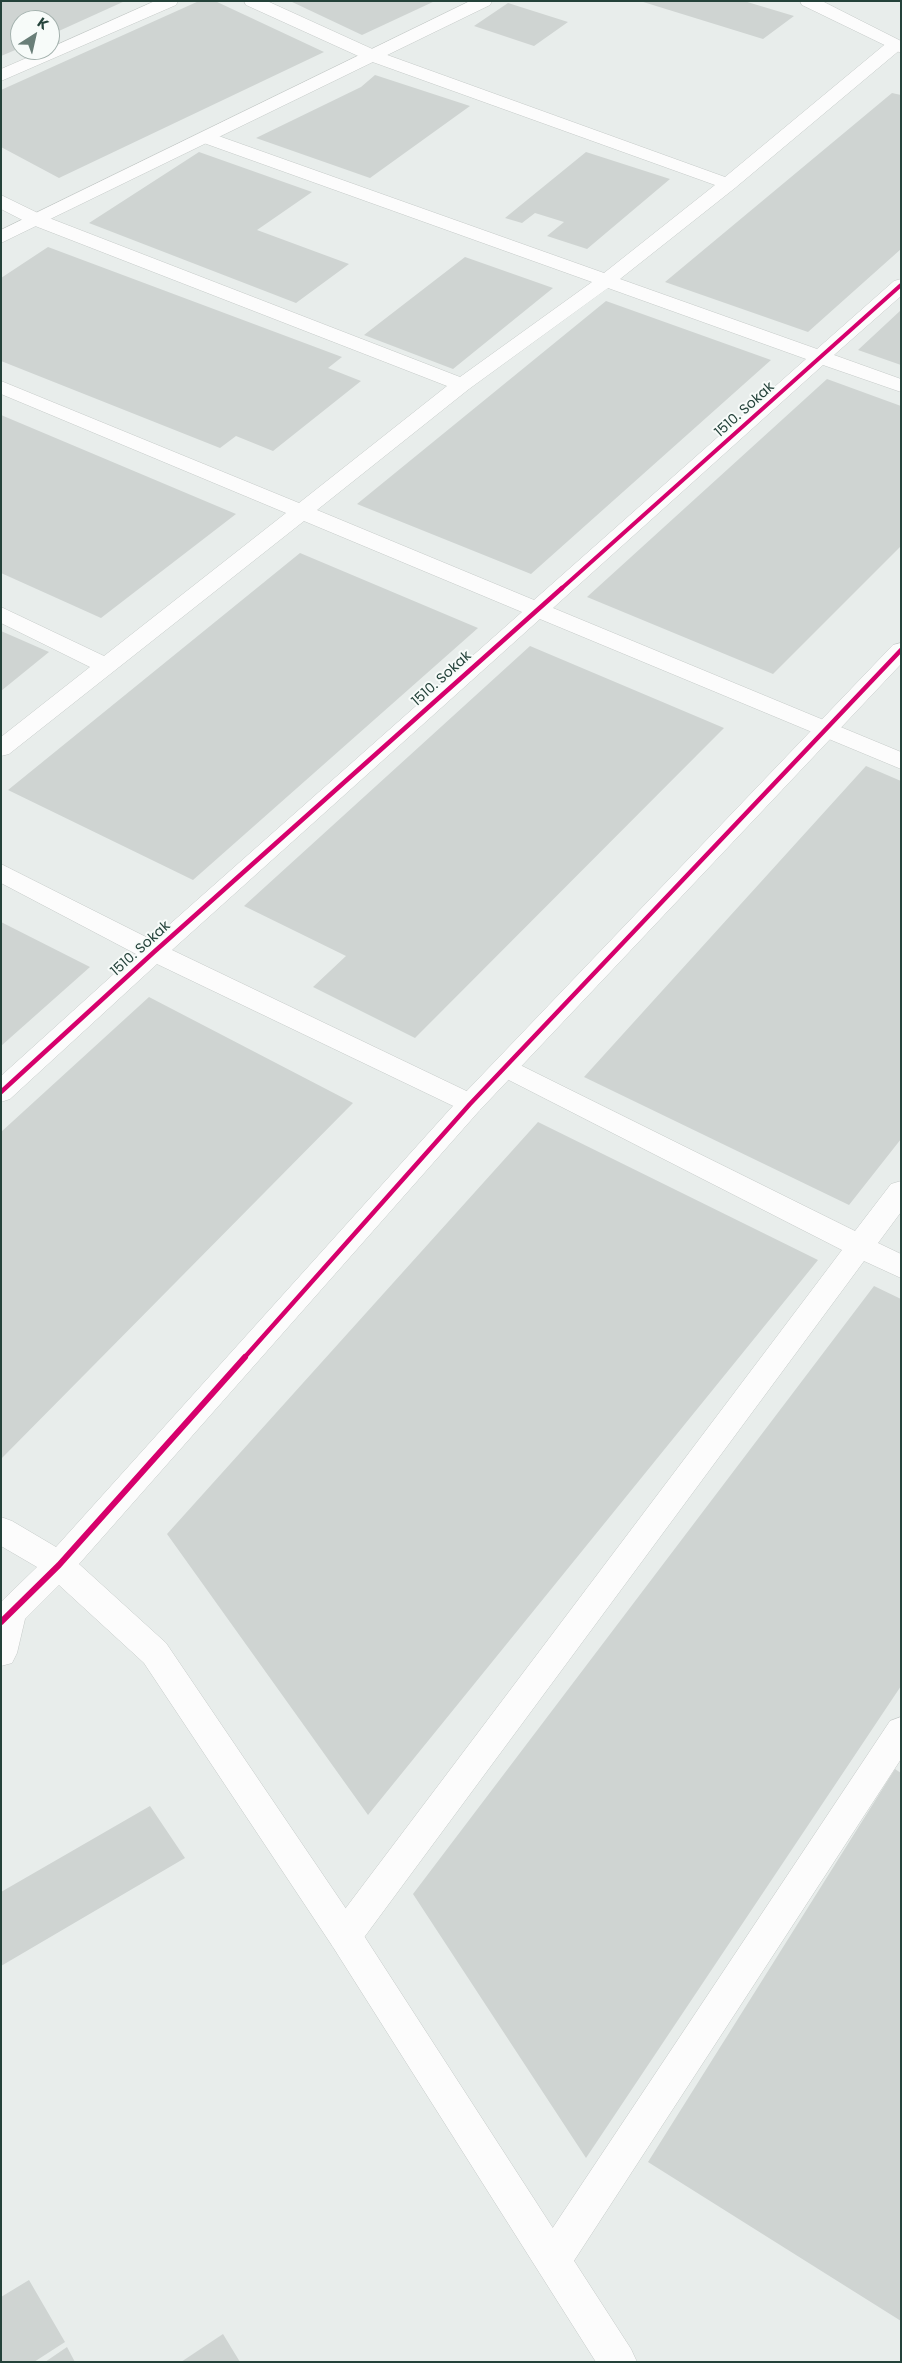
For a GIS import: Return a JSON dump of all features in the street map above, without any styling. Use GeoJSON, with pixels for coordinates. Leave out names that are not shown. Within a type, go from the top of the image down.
{"type":"FeatureCollection","features":[{"type":"Feature","properties":{"kind":"street"},"geometry":{"type":"LineString","coordinates":[[1,76],[170,1]]}},
{"type":"Feature","properties":{"kind":"street"},"geometry":{"type":"LineString","coordinates":[[252,1],[373,56],[728,184]]}},
{"type":"Feature","properties":{"kind":"street"},"geometry":{"type":"LineString","coordinates":[[1,237],[484,1]]}},
{"type":"Feature","properties":{"kind":"street"},"geometry":{"type":"LineString","coordinates":[[1,749],[462,385],[606,280],[898,47],[808,1]]}},
{"type":"Feature","properties":{"kind":"street"},"geometry":{"type":"LineString","coordinates":[[207,138],[901,386]]}},
{"type":"Feature","properties":{"kind":"street"},"geometry":{"type":"LineString","coordinates":[[1,202],[36,220],[462,385]]}},
{"type":"Feature","properties":{"kind":"street","name":"1510. Sokak"},"geometry":{"type":"LineString","coordinates":[[1,1092],[154,952],[901,286]]}},
{"type":"Feature","properties":{"kind":"street"},"geometry":{"type":"LineString","coordinates":[[1,387],[300,513],[901,761]]}},
{"type":"Feature","properties":{"kind":"street"},"geometry":{"type":"LineString","coordinates":[[1,614],[107,666]]}},
{"type":"Feature","properties":{"kind":"street"},"geometry":{"type":"LineString","coordinates":[[1,1653],[5,1619],[59,1565],[470,1104],[901,650]]}},
{"type":"Feature","properties":{"kind":"street"},"geometry":{"type":"LineString","coordinates":[[1,872],[154,952],[470,1104]]}},
{"type":"Feature","properties":{"kind":"street"},"geometry":{"type":"LineString","coordinates":[[506,1066],[859,1247],[901,1266]]}},
{"type":"Feature","properties":{"kind":"street"},"geometry":{"type":"LineString","coordinates":[[345,1936],[901,1191]]}},
{"type":"Feature","properties":{"kind":"street"},"geometry":{"type":"LineString","coordinates":[[1,1530],[59,1565],[154,1653],[345,1936],[618,2362]]}},
{"type":"Feature","properties":{"kind":"street"},"geometry":{"type":"LineString","coordinates":[[553,2260],[901,1732]]}},
{"type":"Feature","properties":{"kind":"building"},"geometry":{"type":"Polygon","coordinates":[[[1,1],[125,1],[60,30],[60,10],[10,10],[10,52],[1,56],[1,1]]]}},
{"type":"Feature","properties":{"kind":"building"},"geometry":{"type":"Polygon","coordinates":[[[199,1],[215,1],[324,52],[59,178],[1,147],[1,90],[199,1]]]}},
{"type":"Feature","properties":{"kind":"building"},"geometry":{"type":"Polygon","coordinates":[[[290,1],[435,1],[362,35],[290,1]]]}},
{"type":"Feature","properties":{"kind":"building"},"geometry":{"type":"Polygon","coordinates":[[[640,1],[744,1],[794,16],[763,39],[640,1]]]}},
{"type":"Feature","properties":{"kind":"building"},"geometry":{"type":"Polygon","coordinates":[[[508,3],[568,22],[534,46],[474,26],[508,3]]]}},
{"type":"Feature","properties":{"kind":"building"},"geometry":{"type":"Polygon","coordinates":[[[375,75],[470,106],[370,178],[256,138],[361,87],[375,75]]]}},
{"type":"Feature","properties":{"kind":"building"},"geometry":{"type":"Polygon","coordinates":[[[892,93],[901,95],[901,249],[808,332],[665,282],[892,93]]]}},
{"type":"Feature","properties":{"kind":"building"},"geometry":{"type":"Polygon","coordinates":[[[199,152],[312,192],[257,230],[349,264],[296,303],[89,223],[199,152]]]}},
{"type":"Feature","properties":{"kind":"building"},"geometry":{"type":"Polygon","coordinates":[[[586,152],[670,179],[587,249],[547,236],[564,222],[535,213],[522,223],[505,218],[586,152]]]}},
{"type":"Feature","properties":{"kind":"building"},"geometry":{"type":"Polygon","coordinates":[[[48,247],[342,357],[328,368],[361,381],[273,451],[236,436],[220,448],[1,361],[1,278],[48,247]]]}},
{"type":"Feature","properties":{"kind":"building"},"geometry":{"type":"Polygon","coordinates":[[[465,257],[553,288],[453,369],[364,335],[465,257]]]}},
{"type":"Feature","properties":{"kind":"building"},"geometry":{"type":"Polygon","coordinates":[[[606,301],[771,360],[531,574],[357,504],[606,301]]]}},
{"type":"Feature","properties":{"kind":"building"},"geometry":{"type":"Polygon","coordinates":[[[901,310],[901,365],[858,350],[901,310]]]}},
{"type":"Feature","properties":{"kind":"building"},"geometry":{"type":"Polygon","coordinates":[[[827,379],[901,406],[901,546],[773,674],[587,597],[827,379]]]}},
{"type":"Feature","properties":{"kind":"building"},"geometry":{"type":"Polygon","coordinates":[[[1,415],[236,514],[101,618],[1,573],[1,415]]]}},
{"type":"Feature","properties":{"kind":"building"},"geometry":{"type":"Polygon","coordinates":[[[300,553],[478,628],[193,880],[8,790],[300,553]]]}},
{"type":"Feature","properties":{"kind":"building"},"geometry":{"type":"Polygon","coordinates":[[[1,631],[49,652],[1,691],[1,631]]]}},
{"type":"Feature","properties":{"kind":"building"},"geometry":{"type":"Polygon","coordinates":[[[530,646],[724,728],[415,1038],[313,987],[346,956],[244,906],[530,646]]]}},
{"type":"Feature","properties":{"kind":"building"},"geometry":{"type":"Polygon","coordinates":[[[866,766],[901,781],[901,1139],[849,1205],[584,1077],[866,766]]]}},
{"type":"Feature","properties":{"kind":"building"},"geometry":{"type":"Polygon","coordinates":[[[1,922],[90,967],[1,1046],[1,922]]]}},
{"type":"Feature","properties":{"kind":"building"},"geometry":{"type":"Polygon","coordinates":[[[149,997],[353,1103],[1,1459],[1,1132],[149,997]]]}},
{"type":"Feature","properties":{"kind":"building"},"geometry":{"type":"Polygon","coordinates":[[[538,1122],[818,1260],[368,1815],[167,1534],[538,1122]]]}},
{"type":"Feature","properties":{"kind":"building"},"geometry":{"type":"Polygon","coordinates":[[[874,1286],[901,1299],[901,1686],[586,2158],[413,1894],[874,1286]]]}},
{"type":"Feature","properties":{"kind":"building"},"geometry":{"type":"Polygon","coordinates":[[[895,1769],[901,1773],[901,2321],[648,2162],[895,1769]]]}},
{"type":"Feature","properties":{"kind":"building"},"geometry":{"type":"Polygon","coordinates":[[[150,1806],[185,1858],[1,1966],[1,1892],[150,1806]]]}},
{"type":"Feature","properties":{"kind":"building"},"geometry":{"type":"Polygon","coordinates":[[[29,2280],[65,2342],[34,2362],[1,2362],[1,2297],[29,2280]]]}},
{"type":"Feature","properties":{"kind":"building"},"geometry":{"type":"Polygon","coordinates":[[[223,2334],[240,2362],[181,2362],[223,2334]]]}},
{"type":"Feature","properties":{"kind":"building"},"geometry":{"type":"Polygon","coordinates":[[[67,2347],[75,2362],[45,2362],[67,2347]]]}},
{"type":"Feature","properties":{"kind":"cycle path"},"geometry":{"type":"LineString","coordinates":[[1,1092],[154,952],[901,285]]}},
{"type":"Feature","properties":{"kind":"cycle path"},"geometry":{"type":"LineString","coordinates":[[1,1622],[59,1565],[470,1104],[901,650]]}}]}
